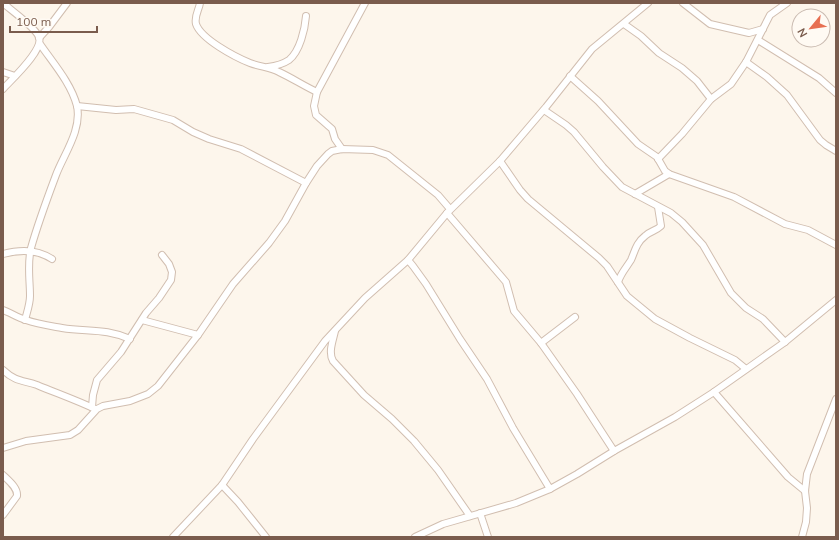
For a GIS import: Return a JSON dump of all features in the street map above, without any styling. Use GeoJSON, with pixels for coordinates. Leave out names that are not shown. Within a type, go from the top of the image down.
{"type":"FeatureCollection","features":[{"type":"Feature","properties":{"kind":"street"},"geometry":{"type":"LineString","coordinates":[[3,3],[34,30],[39,41],[71,92],[77,106],[77,123],[70,145],[60,165],[45,204],[31,250],[29,261],[30,297],[25,320]]}},
{"type":"Feature","properties":{"kind":"street"},"geometry":{"type":"LineString","coordinates":[[3,88],[25,66],[39,41],[67,3]]}},
{"type":"Feature","properties":{"kind":"street"},"geometry":{"type":"LineString","coordinates":[[200,3],[196,14],[196,22],[199,29],[218,46],[250,63],[267,67],[317,92]]}},
{"type":"Feature","properties":{"kind":"street"},"geometry":{"type":"LineString","coordinates":[[342,149],[335,139],[332,129],[316,115],[314,106],[317,92],[364,3]]}},
{"type":"Feature","properties":{"kind":"street"},"geometry":{"type":"LineString","coordinates":[[173,537],[222,485],[253,439],[320,347],[365,298],[408,260],[448,211],[500,161],[544,110],[592,49],[648,3]]}},
{"type":"Feature","properties":{"kind":"street"},"geometry":{"type":"LineString","coordinates":[[683,3],[710,24],[749,33],[763,28]]}},
{"type":"Feature","properties":{"kind":"street"},"geometry":{"type":"LineString","coordinates":[[658,159],[682,134],[711,98],[728,87],[746,62],[770,15],[788,3]]}},
{"type":"Feature","properties":{"kind":"street"},"geometry":{"type":"LineString","coordinates":[[267,67],[284,63],[294,54],[303,36],[306,16]]}},
{"type":"Feature","properties":{"kind":"street"},"geometry":{"type":"LineString","coordinates":[[624,24],[641,36],[659,53],[682,68],[697,81],[711,98]]}},
{"type":"Feature","properties":{"kind":"street"},"geometry":{"type":"LineString","coordinates":[[758,40],[819,78],[836,93]]}},
{"type":"Feature","properties":{"kind":"street"},"geometry":{"type":"LineString","coordinates":[[746,62],[767,77],[787,95],[820,140],[836,151]]}},
{"type":"Feature","properties":{"kind":"street"},"geometry":{"type":"LineString","coordinates":[[3,72],[15,76]]}},
{"type":"Feature","properties":{"kind":"street"},"geometry":{"type":"LineString","coordinates":[[570,76],[598,101],[638,144],[654,155],[665,171],[669,174],[734,197],[785,224],[808,230],[836,245]]}},
{"type":"Feature","properties":{"kind":"street"},"geometry":{"type":"LineString","coordinates":[[77,106],[116,110],[134,109],[173,120],[193,132],[209,139],[241,149],[306,183]]}},
{"type":"Feature","properties":{"kind":"street"},"geometry":{"type":"LineString","coordinates":[[544,110],[574,132],[618,182],[635,194],[671,213],[682,222],[703,245],[735,297],[746,308],[763,319],[785,342]]}},
{"type":"Feature","properties":{"kind":"street"},"geometry":{"type":"LineString","coordinates":[[3,370],[12,378],[35,385],[94,408],[130,401],[148,394],[158,386],[198,335],[234,284],[285,221],[306,183],[317,166],[328,154],[332,151],[342,149],[373,150],[388,155],[438,195],[448,211],[506,282],[514,311],[541,343],[577,394],[614,451]]}},
{"type":"Feature","properties":{"kind":"street"},"geometry":{"type":"LineString","coordinates":[[500,161],[528,199],[607,266],[627,296],[655,319],[735,360],[746,369]]}},
{"type":"Feature","properties":{"kind":"street"},"geometry":{"type":"LineString","coordinates":[[635,194],[669,174]]}},
{"type":"Feature","properties":{"kind":"street"},"geometry":{"type":"LineString","coordinates":[[618,282],[621,274],[630,261],[637,244],[644,236],[658,229],[660,226],[658,206]]}},
{"type":"Feature","properties":{"kind":"street"},"geometry":{"type":"LineString","coordinates":[[3,254],[14,251],[31,250],[36,253],[46,255],[52,259]]}},
{"type":"Feature","properties":{"kind":"street"},"geometry":{"type":"LineString","coordinates":[[3,448],[26,441],[70,435],[78,430],[94,408],[94,390],[97,380],[130,339],[171,280],[172,275],[169,264],[162,255]]}},
{"type":"Feature","properties":{"kind":"street"},"geometry":{"type":"LineString","coordinates":[[408,260],[426,284],[487,379],[513,428],[550,489]]}},
{"type":"Feature","properties":{"kind":"street"},"geometry":{"type":"LineString","coordinates":[[415,537],[443,524],[516,503],[550,489],[577,474],[614,451],[675,417],[714,392],[785,342],[836,300]]}},
{"type":"Feature","properties":{"kind":"street"},"geometry":{"type":"LineString","coordinates":[[3,310],[25,320],[71,330],[97,330],[130,339]]}},
{"type":"Feature","properties":{"kind":"street"},"geometry":{"type":"LineString","coordinates":[[541,343],[575,317]]}},
{"type":"Feature","properties":{"kind":"street"},"geometry":{"type":"LineString","coordinates":[[142,320],[198,335]]}},
{"type":"Feature","properties":{"kind":"street"},"geometry":{"type":"LineString","coordinates":[[335,331],[330,355],[333,361],[364,395],[392,418],[418,446],[450,486],[470,516]]}},
{"type":"Feature","properties":{"kind":"street"},"geometry":{"type":"LineString","coordinates":[[714,392],[788,477],[805,491]]}},
{"type":"Feature","properties":{"kind":"street"},"geometry":{"type":"LineString","coordinates":[[802,537],[806,522],[807,508],[805,491],[807,474],[836,399]]}},
{"type":"Feature","properties":{"kind":"street"},"geometry":{"type":"LineString","coordinates":[[3,476],[18,492],[17,496],[3,515]]}},
{"type":"Feature","properties":{"kind":"street"},"geometry":{"type":"LineString","coordinates":[[222,485],[238,502],[266,537]]}},
{"type":"Feature","properties":{"kind":"street"},"geometry":{"type":"LineString","coordinates":[[480,513],[488,537]]}}]}
